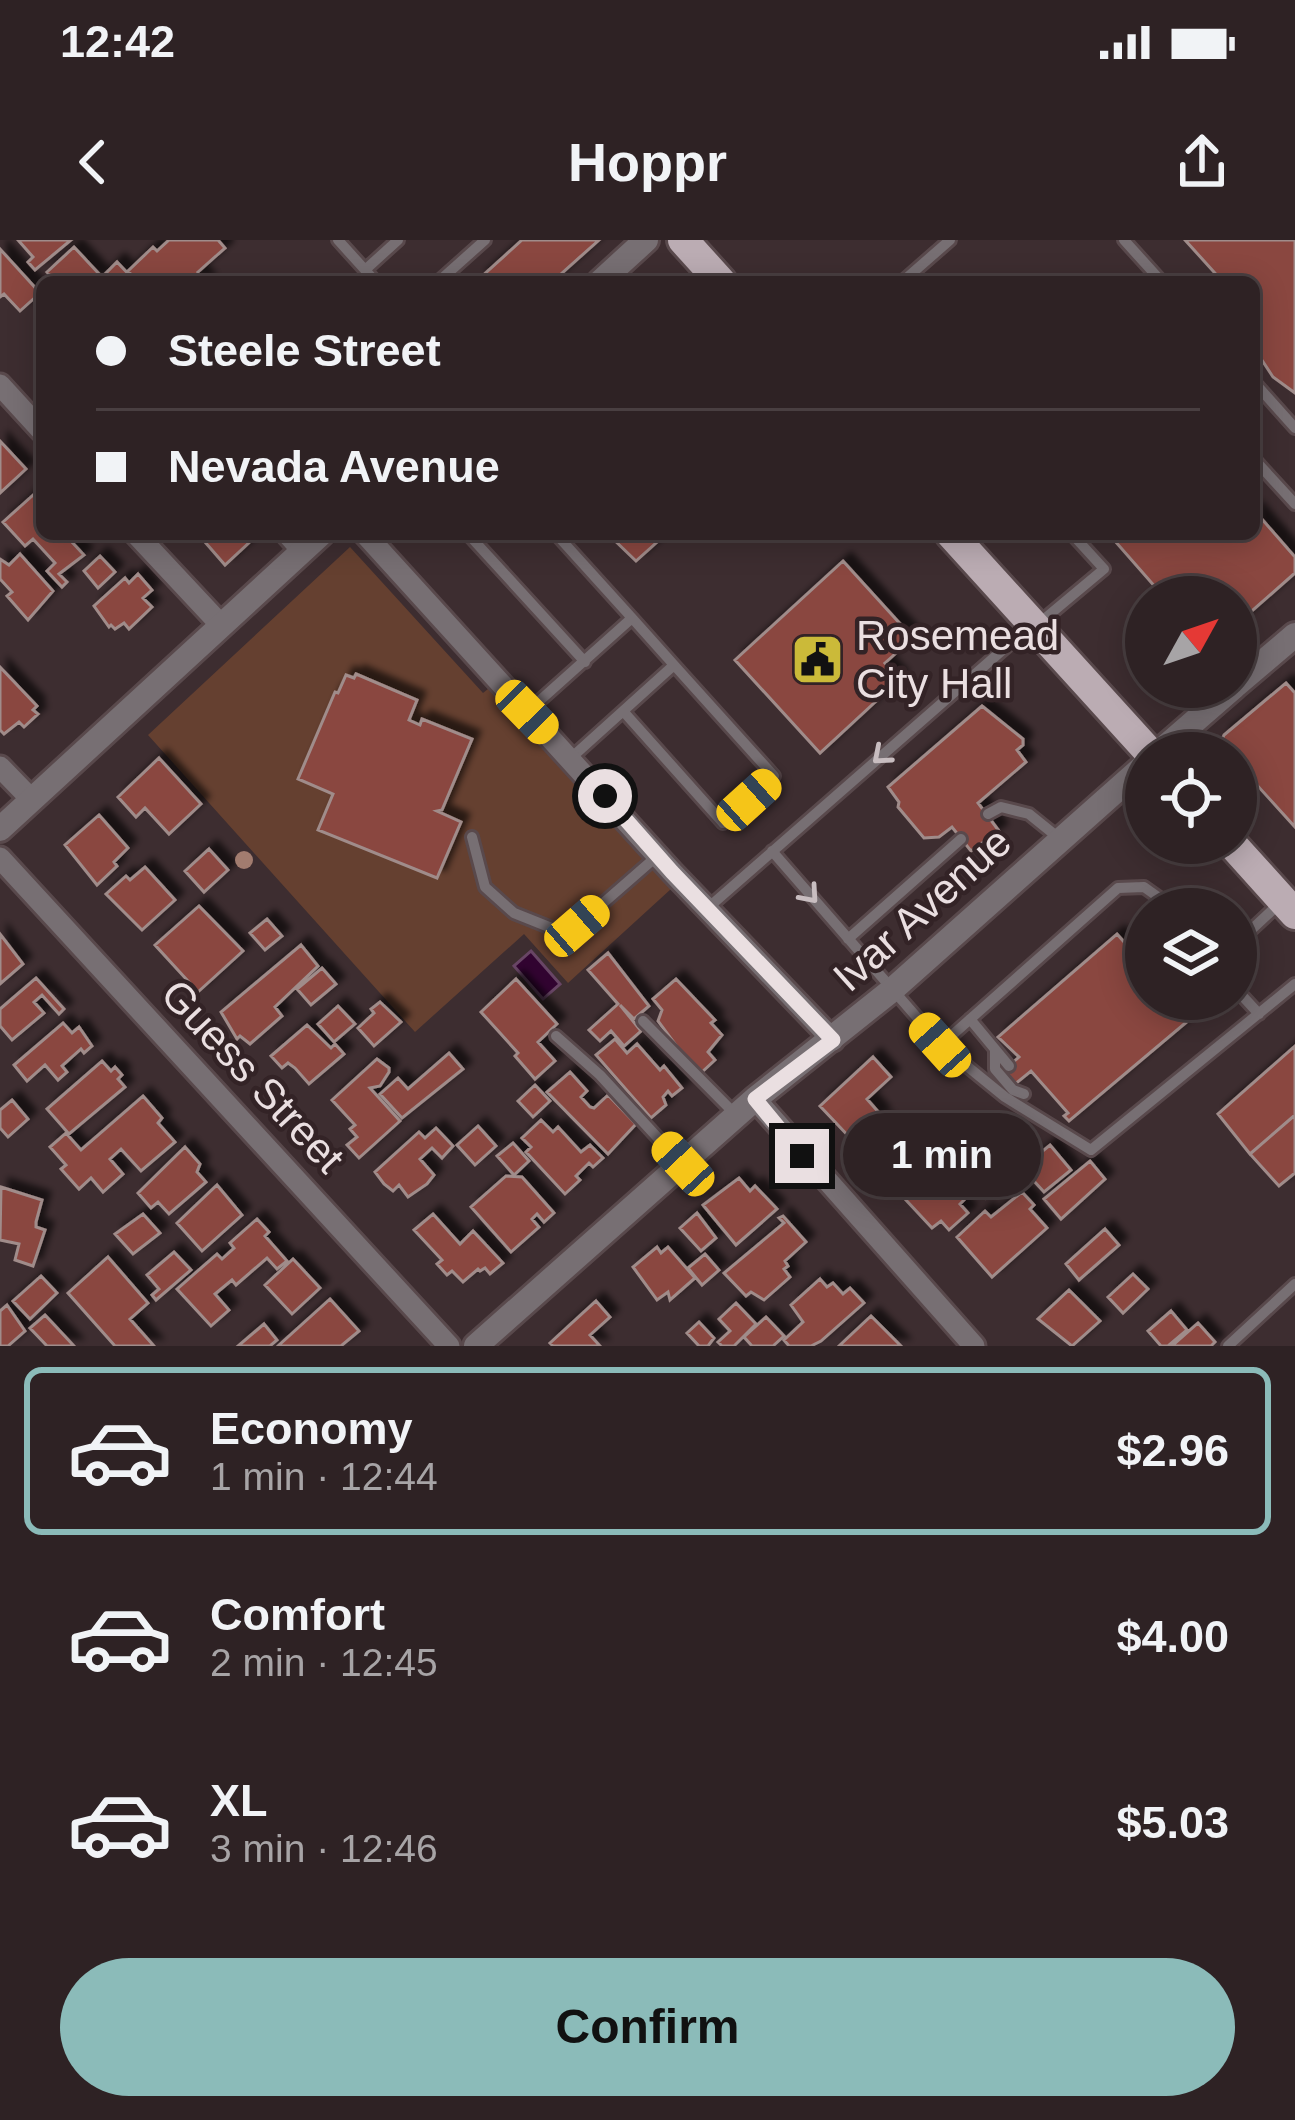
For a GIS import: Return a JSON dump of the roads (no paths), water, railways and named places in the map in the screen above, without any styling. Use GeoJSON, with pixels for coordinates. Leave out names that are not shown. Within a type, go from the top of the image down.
{"type":"FeatureCollection","features":[{"type":"Feature","properties":{"kind":"main road"},"geometry":{"type":"LineString","coordinates":[[682,240],[715,276]]}},
{"type":"Feature","properties":{"kind":"main road"},"geometry":{"type":"LineString","coordinates":[[956,540],[1134,732]]}},
{"type":"Feature","properties":{"kind":"main road"},"geometry":{"type":"LineString","coordinates":[[1250,864],[1289,907]]}},
{"type":"Feature","properties":{"kind":"street"},"geometry":{"type":"LineString","coordinates":[[607,276],[646,240]]}},
{"type":"Feature","properties":{"kind":"street"},"geometry":{"type":"LineString","coordinates":[[0,386],[36,425]]}},
{"type":"Feature","properties":{"kind":"street"},"geometry":{"type":"LineString","coordinates":[[142,540],[221,626]]}},
{"type":"Feature","properties":{"kind":"street"},"geometry":{"type":"LineString","coordinates":[[0,829],[314,540]]}},
{"type":"Feature","properties":{"kind":"street"},"geometry":{"type":"LineString","coordinates":[[370,540],[833,1040]]}},
{"type":"Feature","properties":{"kind":"street"},"geometry":{"type":"LineString","coordinates":[[1257,668],[1294,638]]}},
{"type":"Feature","properties":{"kind":"street"},"geometry":{"type":"LineString","coordinates":[[1179,732],[1208,708]]}},
{"type":"Feature","properties":{"kind":"street"},"geometry":{"type":"LineString","coordinates":[[0,767],[31,800]]}},
{"type":"Feature","properties":{"kind":"street","name":"Ivar Avenue"},"geometry":{"type":"LineString","coordinates":[[476,1346],[746,1107],[892,990],[1125,782]]}},
{"type":"Feature","properties":{"kind":"street","name":"Guess Street"},"geometry":{"type":"LineString","coordinates":[[0,858],[449,1346]]}},
{"type":"Feature","properties":{"kind":"street"},"geometry":{"type":"LineString","coordinates":[[746,1107],[974,1346]]}},
{"type":"Feature","properties":{"kind":"lane"},"geometry":{"type":"LineString","coordinates":[[338,240],[370,276]]}},
{"type":"Feature","properties":{"kind":"lane"},"geometry":{"type":"LineString","coordinates":[[365,270],[398,240]]}},
{"type":"Feature","properties":{"kind":"lane"},"geometry":{"type":"LineString","coordinates":[[445,276],[485,240]]}},
{"type":"Feature","properties":{"kind":"lane"},"geometry":{"type":"LineString","coordinates":[[909,276],[950,240]]}},
{"type":"Feature","properties":{"kind":"lane"},"geometry":{"type":"LineString","coordinates":[[1124,240],[1157,276]]}},
{"type":"Feature","properties":{"kind":"lane"},"geometry":{"type":"LineString","coordinates":[[1260,389],[1295,428]]}},
{"type":"Feature","properties":{"kind":"lane"},"geometry":{"type":"LineString","coordinates":[[1260,466],[1295,504]]}},
{"type":"Feature","properties":{"kind":"lane"},"geometry":{"type":"LineString","coordinates":[[285,540],[298,554]]}},
{"type":"Feature","properties":{"kind":"lane"},"geometry":{"type":"LineString","coordinates":[[473,540],[585,662]]}},
{"type":"Feature","properties":{"kind":"lane"},"geometry":{"type":"LineString","coordinates":[[561,540],[775,776],[723,823],[623,711]]}},
{"type":"Feature","properties":{"kind":"lane"},"geometry":{"type":"LineString","coordinates":[[709,907],[1104,569],[1077,540]]}},
{"type":"Feature","properties":{"kind":"lane"},"geometry":{"type":"LineString","coordinates":[[527,712],[632,618]]}},
{"type":"Feature","properties":{"kind":"lane"},"geometry":{"type":"LineString","coordinates":[[571,758],[674,665]]}},
{"type":"Feature","properties":{"kind":"lane"},"geometry":{"type":"LineString","coordinates":[[988,814],[1001,807],[1029,814],[1060,839]]}},
{"type":"Feature","properties":{"kind":"lane"},"geometry":{"type":"LineString","coordinates":[[472,837],[485,887],[514,914],[554,929],[577,926],[659,855]]}},
{"type":"Feature","properties":{"kind":"lane"},"geometry":{"type":"LineString","coordinates":[[848,939],[961,839]]}},
{"type":"Feature","properties":{"kind":"lane"},"geometry":{"type":"LineString","coordinates":[[772,851],[940,1045],[1022,1108],[1091,1150],[1295,984]]}},
{"type":"Feature","properties":{"kind":"lane"},"geometry":{"type":"LineString","coordinates":[[940,1045],[1118,888],[1145,888]]}},
{"type":"Feature","properties":{"kind":"lane"},"geometry":{"type":"LineString","coordinates":[[1257,929],[1289,907]]}},
{"type":"Feature","properties":{"kind":"lane"},"geometry":{"type":"LineString","coordinates":[[970,1019],[1009,1066]]}},
{"type":"Feature","properties":{"kind":"lane"},"geometry":{"type":"LineString","coordinates":[[643,1021],[746,1107]]}},
{"type":"Feature","properties":{"kind":"lane"},"geometry":{"type":"LineString","coordinates":[[556,1036],[600,1075],[683,1164]]}},
{"type":"Feature","properties":{"kind":"lane"},"geometry":{"type":"LineString","coordinates":[[995,1050],[995,1069],[1012,1090],[1024,1094]]}},
{"type":"Feature","properties":{"kind":"lane"},"geometry":{"type":"LineString","coordinates":[[1021,1079],[1022,1108]]}},
{"type":"Feature","properties":{"kind":"lane"},"geometry":{"type":"LineString","coordinates":[[1228,1346],[1295,1284]]}},
{"type":"Feature","properties":{"kind":"place","name":"Rosemead City Hall"},"geometry":{"type":"Point","coordinates":[817,659]}}]}
